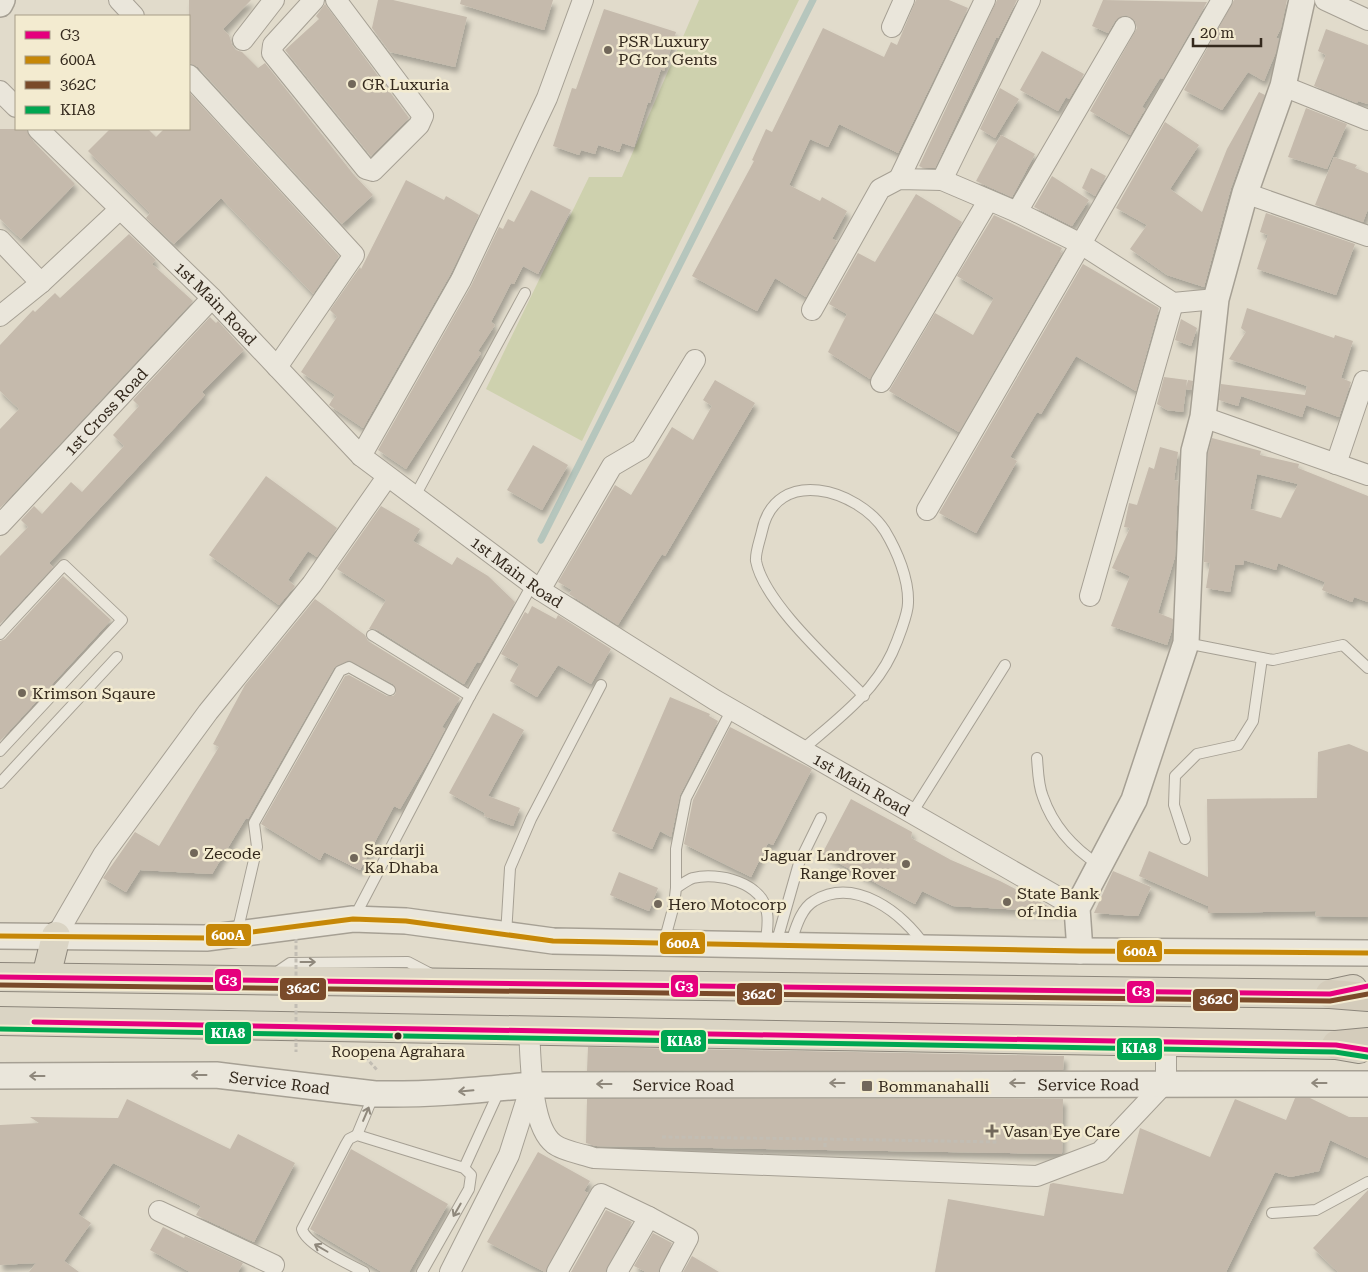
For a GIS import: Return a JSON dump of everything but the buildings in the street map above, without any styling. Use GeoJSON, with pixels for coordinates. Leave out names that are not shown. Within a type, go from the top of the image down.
{"type":"FeatureCollection","features":[{"type":"Feature","properties":{"kind":"highway"},"geometry":{"type":"LineString","coordinates":[[46,977],[56,936]]}},
{"type":"Feature","properties":{"kind":"highway"},"geometry":{"type":"LineString","coordinates":[[0,977],[1330,994],[1368,997]]}},
{"type":"Feature","properties":{"kind":"highway"},"geometry":{"type":"LineString","coordinates":[[1330,994],[1368,986]]}},
{"type":"Feature","properties":{"kind":"highway"},"geometry":{"type":"LineString","coordinates":[[0,1021],[1336,1045],[1368,1042]]}},
{"type":"Feature","properties":{"kind":"highway"},"geometry":{"type":"LineString","coordinates":[[1336,1045],[1368,1050]]}},
{"type":"Feature","properties":{"kind":"street"},"geometry":{"type":"LineString","coordinates":[[0,4],[2,0]]}},
{"type":"Feature","properties":{"kind":"street"},"geometry":{"type":"LineString","coordinates":[[119,0],[133,15]]}},
{"type":"Feature","properties":{"kind":"street"},"geometry":{"type":"LineString","coordinates":[[243,40],[274,0]]}},
{"type":"Feature","properties":{"kind":"street"},"geometry":{"type":"LineString","coordinates":[[314,0],[273,44],[272,53],[366,169],[373,171],[420,124],[423,116],[336,0]]}},
{"type":"Feature","properties":{"kind":"street"},"geometry":{"type":"LineString","coordinates":[[361,456],[461,280],[547,98],[583,0]]}},
{"type":"Feature","properties":{"kind":"street"},"geometry":{"type":"LineString","coordinates":[[892,27],[904,0]]}},
{"type":"Feature","properties":{"kind":"street"},"geometry":{"type":"LineString","coordinates":[[899,179],[984,0]]}},
{"type":"Feature","properties":{"kind":"street"},"geometry":{"type":"LineString","coordinates":[[942,180],[1030,0]]}},
{"type":"Feature","properties":{"kind":"street"},"geometry":{"type":"LineString","coordinates":[[927,510],[1222,0]]}},
{"type":"Feature","properties":{"kind":"street"},"geometry":{"type":"LineString","coordinates":[[1080,951],[1077,908],[1134,800],[1186,643],[1194,451],[1202,417],[1216,300],[1245,193],[1283,86],[1302,0]]}},
{"type":"Feature","properties":{"kind":"street"},"geometry":{"type":"LineString","coordinates":[[1325,0],[1368,20]]}},
{"type":"Feature","properties":{"kind":"street"},"geometry":{"type":"LineString","coordinates":[[1017,212],[1125,27]]}},
{"type":"Feature","properties":{"kind":"street"},"geometry":{"type":"LineString","coordinates":[[190,77],[354,255],[277,367]]}},
{"type":"Feature","properties":{"kind":"street"},"geometry":{"type":"LineString","coordinates":[[1283,86],[1368,120]]}},
{"type":"Feature","properties":{"kind":"street"},"geometry":{"type":"LineString","coordinates":[[0,90],[15,106]]}},
{"type":"Feature","properties":{"kind":"street","name":"1st Main Road"},"geometry":{"type":"LineString","coordinates":[[39,130],[212,298],[361,456],[387,477],[536,587],[732,709],[1077,908]]}},
{"type":"Feature","properties":{"kind":"street"},"geometry":{"type":"LineString","coordinates":[[812,310],[880,189],[899,179],[942,180],[1017,212],[1081,244],[1173,302],[1216,300]]}},
{"type":"Feature","properties":{"kind":"street"},"geometry":{"type":"LineString","coordinates":[[1245,193],[1368,236]]}},
{"type":"Feature","properties":{"kind":"street"},"geometry":{"type":"LineString","coordinates":[[881,382],[988,201]]}},
{"type":"Feature","properties":{"kind":"street"},"geometry":{"type":"LineString","coordinates":[[0,316],[41,283],[120,209]]}},
{"type":"Feature","properties":{"kind":"street"},"geometry":{"type":"LineString","coordinates":[[0,240],[41,283]]}},
{"type":"Feature","properties":{"kind":"street","name":"1st Cross Road"},"geometry":{"type":"LineString","coordinates":[[1,521],[212,298]]}},
{"type":"Feature","properties":{"kind":"street"},"geometry":{"type":"LineString","coordinates":[[1090,596],[1173,302]]}},
{"type":"Feature","properties":{"kind":"street"},"geometry":{"type":"LineString","coordinates":[[536,587],[612,466],[641,449],[695,360]]}},
{"type":"Feature","properties":{"kind":"street"},"geometry":{"type":"LineString","coordinates":[[1336,464],[1364,381]]}},
{"type":"Feature","properties":{"kind":"street"},"geometry":{"type":"LineString","coordinates":[[1202,417],[1368,475]]}},
{"type":"Feature","properties":{"kind":"street"},"geometry":{"type":"LineString","coordinates":[[56,936],[103,856],[208,712],[312,584],[387,477]]}},
{"type":"Feature","properties":{"kind":"street"},"geometry":{"type":"LineString","coordinates":[[0,936],[206,938],[354,919],[406,921],[554,941],[1080,951],[1368,953]]}},
{"type":"Feature","properties":{"kind":"street"},"geometry":{"type":"LineString","coordinates":[[530,1030],[532,1084],[539,1121],[553,1144],[594,1158],[1037,1176],[1100,1152],[1166,1082],[1166,1042]]}},
{"type":"Feature","properties":{"kind":"street","name":"Service Road"},"geometry":{"type":"LineString","coordinates":[[0,1076],[216,1075],[375,1094],[430,1094],[532,1084],[1166,1082],[1368,1084]]}},
{"type":"Feature","properties":{"kind":"street"},"geometry":{"type":"LineString","coordinates":[[450,1272],[509,1155],[532,1084]]}},
{"type":"Feature","properties":{"kind":"street"},"geometry":{"type":"LineString","coordinates":[[557,1272],[601,1194],[688,1238],[670,1272]]}},
{"type":"Feature","properties":{"kind":"street"},"geometry":{"type":"LineString","coordinates":[[159,1211],[277,1270]]}},
{"type":"Feature","properties":{"kind":"street"},"geometry":{"type":"LineString","coordinates":[[617,1272],[649,1217]]}},
{"type":"Feature","properties":{"kind":"lane"},"geometry":{"type":"LineString","coordinates":[[415,496],[525,293]]}},
{"type":"Feature","properties":{"kind":"lane"},"geometry":{"type":"LineString","coordinates":[[802,750],[864,696],[891,654],[908,604],[903,569],[884,530],[860,507],[836,495],[807,488],[782,496],[764,520],[756,560],[775,602],[864,696]]}},
{"type":"Feature","properties":{"kind":"lane"},"geometry":{"type":"LineString","coordinates":[[0,634],[64,565],[122,620],[0,751]]}},
{"type":"Feature","properties":{"kind":"lane"},"geometry":{"type":"LineString","coordinates":[[354,919],[470,696],[536,587]]}},
{"type":"Feature","properties":{"kind":"lane"},"geometry":{"type":"LineString","coordinates":[[372,635],[470,696]]}},
{"type":"Feature","properties":{"kind":"lane"},"geometry":{"type":"LineString","coordinates":[[1186,643],[1273,660],[1343,645],[1368,668]]}},
{"type":"Feature","properties":{"kind":"lane"},"geometry":{"type":"LineString","coordinates":[[0,783],[117,657]]}},
{"type":"Feature","properties":{"kind":"lane"},"geometry":{"type":"LineString","coordinates":[[1185,839],[1174,805],[1175,776],[1198,754],[1238,745],[1253,721],[1262,658]]}},
{"type":"Feature","properties":{"kind":"lane"},"geometry":{"type":"LineString","coordinates":[[912,813],[1005,665]]}},
{"type":"Feature","properties":{"kind":"lane"},"geometry":{"type":"LineString","coordinates":[[237,934],[257,847],[254,823],[340,672],[350,667],[390,690]]}},
{"type":"Feature","properties":{"kind":"lane"},"geometry":{"type":"LineString","coordinates":[[506,936],[510,868],[531,818],[601,685]]}},
{"type":"Feature","properties":{"kind":"lane"},"geometry":{"type":"LineString","coordinates":[[664,943],[674,905],[676,849],[686,798],[732,709]]}},
{"type":"Feature","properties":{"kind":"lane"},"geometry":{"type":"LineString","coordinates":[[1037,758],[1042,795],[1053,819],[1077,851],[1099,865]]}},
{"type":"Feature","properties":{"kind":"lane"},"geometry":{"type":"LineString","coordinates":[[777,945],[799,863],[821,818]]}},
{"type":"Feature","properties":{"kind":"lane"},"geometry":{"type":"LineString","coordinates":[[676,888],[691,879],[707,876],[737,881],[754,892],[763,902],[777,945]]}},
{"type":"Feature","properties":{"kind":"lane"},"geometry":{"type":"LineString","coordinates":[[777,945],[813,901],[847,893],[872,899],[905,920],[927,948]]}},
{"type":"Feature","properties":{"kind":"lane"},"geometry":{"type":"LineString","coordinates":[[464,1168],[501,1088]]}},
{"type":"Feature","properties":{"kind":"lane"},"geometry":{"type":"LineString","coordinates":[[364,1272],[311,1242],[303,1235],[302,1229],[346,1144],[353,1136],[357,1135],[375,1094]]}},
{"type":"Feature","properties":{"kind":"lane"},"geometry":{"type":"LineString","coordinates":[[357,1135],[464,1168],[472,1179],[469,1189],[422,1272]]}},
{"type":"Feature","properties":{"kind":"lane"},"geometry":{"type":"LineString","coordinates":[[1272,1214],[1316,1210],[1368,1182]]}},
{"type":"Feature","properties":{"kind":"path"},"geometry":{"type":"LineString","coordinates":[[296,939],[296,1052]]}},
{"type":"Feature","properties":{"kind":"path"},"geometry":{"type":"LineString","coordinates":[[662,1137],[825,1139]]}},
{"type":"Feature","properties":{"kind":"path"},"geometry":{"type":"LineString","coordinates":[[866,1140],[999,1142]]}},
{"type":"Feature","properties":{"kind":"green space"},"geometry":{"type":"Polygon","coordinates":[[[699,0],[799,0],[582,441],[486,389],[589,177],[622,177],[699,0]]]}},
{"type":"Feature","properties":{"kind":"waterway"},"geometry":{"type":"LineString","coordinates":[[541,540],[813,0]]}},
{"type":"Feature","properties":{"kind":"transit line","name":"600A"},"geometry":{"type":"LineString","coordinates":[[0,936],[206,938],[353,919],[406,921],[553,941],[1080,951],[1368,953]]}},
{"type":"Feature","properties":{"kind":"transit line","name":"G3"},"geometry":{"type":"LineString","coordinates":[[0,977],[1330,994],[1368,986]]}},
{"type":"Feature","properties":{"kind":"transit line","name":"362C"},"geometry":{"type":"LineString","coordinates":[[0,985],[1330,1001],[1368,994]]}},
{"type":"Feature","properties":{"kind":"transit line","name":"G3"},"geometry":{"type":"LineString","coordinates":[[34,1022],[1336,1045],[1368,1050]]}},
{"type":"Feature","properties":{"kind":"transit line","name":"KIA8"},"geometry":{"type":"LineString","coordinates":[[0,1029],[1335,1052],[1367,1057]]}},
{"type":"Feature","properties":{"kind":"place","name":"PSR Luxury PG for Gents"},"geometry":{"type":"Point","coordinates":[608,50]}},
{"type":"Feature","properties":{"kind":"place","name":"GR Luxuria"},"geometry":{"type":"Point","coordinates":[352,84]}},
{"type":"Feature","properties":{"kind":"place","name":"Krimson Sqaure"},"geometry":{"type":"Point","coordinates":[22,693]}},
{"type":"Feature","properties":{"kind":"place","name":"Zecode"},"geometry":{"type":"Point","coordinates":[194,853]}},
{"type":"Feature","properties":{"kind":"place","name":"Sardarji Ka Dhaba"},"geometry":{"type":"Point","coordinates":[354,858]}},
{"type":"Feature","properties":{"kind":"place","name":"Jaguar Landrover Range Rover"},"geometry":{"type":"Point","coordinates":[906,864]}},
{"type":"Feature","properties":{"kind":"place","name":"State Bank of India"},"geometry":{"type":"Point","coordinates":[1007,902]}},
{"type":"Feature","properties":{"kind":"place","name":"Hero Motocorp"},"geometry":{"type":"Point","coordinates":[658,904]}},
{"type":"Feature","properties":{"kind":"place","name":"Roopena Agrahara"},"geometry":{"type":"Point","coordinates":[398,1036]}},
{"type":"Feature","properties":{"kind":"place","name":"Bommanahalli"},"geometry":{"type":"Point","coordinates":[867,1086]}},
{"type":"Feature","properties":{"kind":"place","name":"Vasan Eye Care"},"geometry":{"type":"Point","coordinates":[992,1131]}}]}
